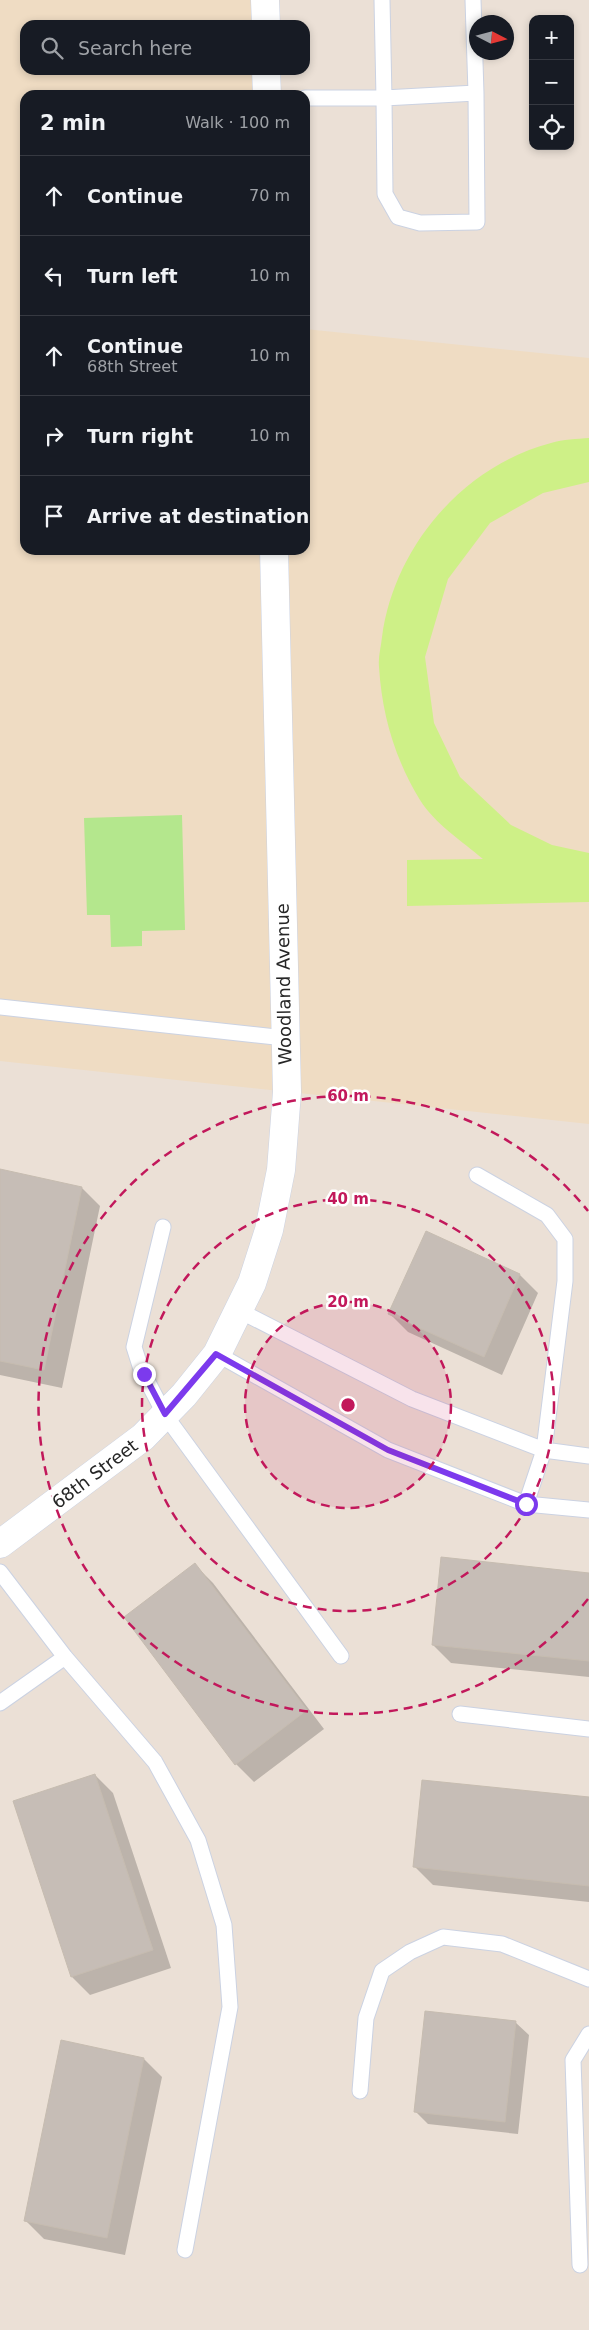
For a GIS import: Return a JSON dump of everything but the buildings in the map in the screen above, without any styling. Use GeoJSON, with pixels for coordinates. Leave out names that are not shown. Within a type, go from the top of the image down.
{"type":"FeatureCollection","features":[{"type":"Feature","properties":{"kind":"street"},"geometry":{"type":"LineString","coordinates":[[265,0],[266,20]]}},
{"type":"Feature","properties":{"kind":"street"},"geometry":{"type":"LineString","coordinates":[[266,75],[267,90]]}},
{"type":"Feature","properties":{"kind":"street","name":"Woodland Avenue"},"geometry":{"type":"LineString","coordinates":[[184,1395],[216,1354],[252,1282],[269,1230],[281,1170],[287,1092],[274,555]]}},
{"type":"Feature","properties":{"kind":"street","name":"68th Street"},"geometry":{"type":"LineString","coordinates":[[0,1544],[144,1437],[184,1395]]}},
{"type":"Feature","properties":{"kind":"lane"},"geometry":{"type":"LineString","coordinates":[[382,0],[385,194],[398,217],[420,224],[477,222],[474,0]]}},
{"type":"Feature","properties":{"kind":"lane"},"geometry":{"type":"LineString","coordinates":[[310,98],[384,98],[476,92]]}},
{"type":"Feature","properties":{"kind":"lane"},"geometry":{"type":"LineString","coordinates":[[0,1007],[285,1038]]}},
{"type":"Feature","properties":{"kind":"lane"},"geometry":{"type":"LineString","coordinates":[[477,1175],[547,1215],[565,1240],[565,1281],[544,1450],[526,1504]]}},
{"type":"Feature","properties":{"kind":"lane"},"geometry":{"type":"LineString","coordinates":[[163,1227],[134,1347],[141,1369],[165,1414],[341,1656]]}},
{"type":"Feature","properties":{"kind":"lane"},"geometry":{"type":"LineString","coordinates":[[238,1310],[412,1400],[544,1450],[589,1456]]}},
{"type":"Feature","properties":{"kind":"lane"},"geometry":{"type":"LineString","coordinates":[[216,1354],[388,1450],[526,1504],[589,1510]]}},
{"type":"Feature","properties":{"kind":"lane"},"geometry":{"type":"LineString","coordinates":[[0,1572],[65,1657],[155,1762],[198,1840],[224,1925],[230,2007],[185,2250]]}},
{"type":"Feature","properties":{"kind":"lane"},"geometry":{"type":"LineString","coordinates":[[0,1703],[65,1657]]}},
{"type":"Feature","properties":{"kind":"lane"},"geometry":{"type":"LineString","coordinates":[[460,1714],[589,1729]]}},
{"type":"Feature","properties":{"kind":"lane"},"geometry":{"type":"LineString","coordinates":[[360,2091],[366,2018],[382,1971],[410,1952],[443,1938],[502,1944],[589,1979]]}},
{"type":"Feature","properties":{"kind":"lane"},"geometry":{"type":"LineString","coordinates":[[580,2265],[574,2060],[589,2034]]}},
{"type":"Feature","properties":{"kind":"shaded area"},"geometry":{"type":"Polygon","coordinates":[[[0,0],[265,0],[266,20],[20,20],[20,75],[266,75],[267,90],[20,90],[20,555],[310,555],[310,330],[589,358],[589,1124],[0,1061],[0,0]]]}},
{"type":"Feature","properties":{"kind":"green space"},"geometry":{"type":"Polygon","coordinates":[[[589,438],[589,482],[543,493],[490,523],[448,579],[425,657],[434,723],[460,777],[511,825],[552,845],[589,853],[589,902],[407,906],[407,860],[483,859],[449,832],[426,809],[403,769],[391,736],[383,702],[379,660],[389,604],[401,572],[418,542],[438,515],[462,491],[489,470],[519,454],[551,443],[589,438]]]}},
{"type":"Feature","properties":{"kind":"green space"},"geometry":{"type":"Polygon","coordinates":[[[182,815],[185,930],[142,931],[142,946],[111,947],[110,915],[87,915],[84,818],[182,815]]]}},
{"type":"Feature","properties":{"kind":"route"},"geometry":{"type":"LineString","coordinates":[[144,1374],[165,1414],[184,1395],[216,1354],[388,1450],[526,1504]]}}]}
